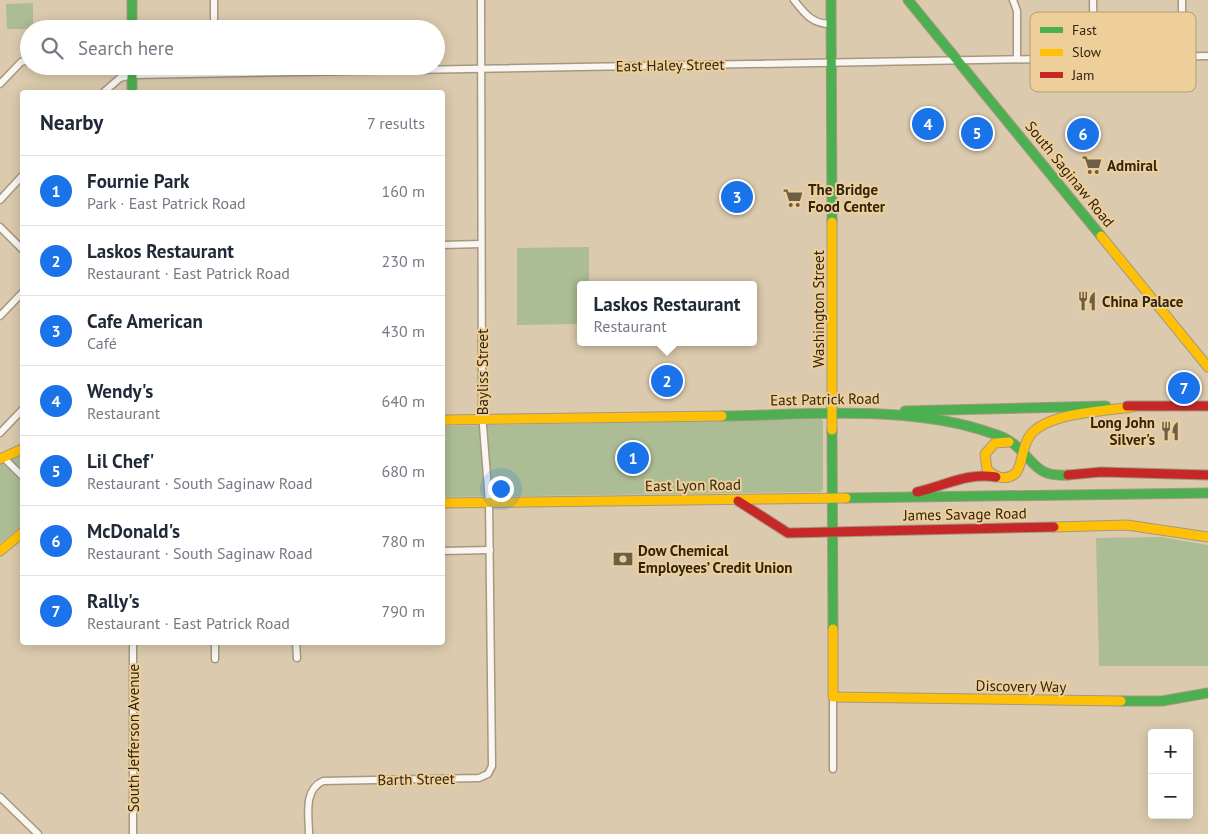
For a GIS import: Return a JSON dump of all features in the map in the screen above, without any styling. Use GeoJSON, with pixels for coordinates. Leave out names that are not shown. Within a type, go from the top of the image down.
{"type":"FeatureCollection","features":[{"type":"Feature","properties":{"kind":"main road"},"geometry":{"type":"LineString","coordinates":[[132,0],[132,20]]}},
{"type":"Feature","properties":{"kind":"main road","name":"Washington Street"},"geometry":{"type":"LineString","coordinates":[[831,0],[833,697]]}},
{"type":"Feature","properties":{"kind":"main road","name":"South Saginaw Road"},"geometry":{"type":"LineString","coordinates":[[908,0],[1208,367]]}},
{"type":"Feature","properties":{"kind":"main road"},"geometry":{"type":"LineString","coordinates":[[132,75],[132,90]]}},
{"type":"Feature","properties":{"kind":"main road"},"geometry":{"type":"LineString","coordinates":[[1078,416],[1086,406]]}},
{"type":"Feature","properties":{"kind":"main road","name":"East Patrick Road"},"geometry":{"type":"LineString","coordinates":[[445,420],[832,414],[937,409],[1086,406],[1208,406]]}},
{"type":"Feature","properties":{"kind":"main road"},"geometry":{"type":"LineString","coordinates":[[898,498],[940,487],[971,475],[983,473],[1004,478],[1014,474],[1021,465],[1021,454],[1031,435],[1039,428],[1052,422],[1078,416],[1132,407]]}},
{"type":"Feature","properties":{"kind":"main road"},"geometry":{"type":"LineString","coordinates":[[864,413],[949,420],[986,431],[1014,444],[1036,469],[1052,476],[1101,472],[1166,476],[1208,475]]}},
{"type":"Feature","properties":{"kind":"main road"},"geometry":{"type":"LineString","coordinates":[[996,477],[986,466],[987,450],[998,441],[1014,444]]}},
{"type":"Feature","properties":{"kind":"main road"},"geometry":{"type":"LineString","coordinates":[[1,457],[20,450]]}},
{"type":"Feature","properties":{"kind":"main road","name":"East Lyon Road"},"geometry":{"type":"LineString","coordinates":[[445,503],[731,498],[943,498],[1208,493]]}},
{"type":"Feature","properties":{"kind":"main road","name":"James Savage Road"},"geometry":{"type":"LineString","coordinates":[[731,498],[755,509],[780,530],[788,532],[1127,526],[1162,528],[1208,537]]}},
{"type":"Feature","properties":{"kind":"main road"},"geometry":{"type":"LineString","coordinates":[[0,550],[20,535]]}},
{"type":"Feature","properties":{"kind":"main road","name":"Discovery Way"},"geometry":{"type":"LineString","coordinates":[[833,697],[1162,701],[1208,693]]}},
{"type":"Feature","properties":{"kind":"street"},"geometry":{"type":"LineString","coordinates":[[214,0],[214,20]]}},
{"type":"Feature","properties":{"kind":"street","name":"Bayliss Street"},"geometry":{"type":"LineString","coordinates":[[481,0],[482,419],[489,502],[492,743]]}},
{"type":"Feature","properties":{"kind":"street"},"geometry":{"type":"LineString","coordinates":[[794,0],[813,21],[820,24],[831,24]]}},
{"type":"Feature","properties":{"kind":"street"},"geometry":{"type":"LineString","coordinates":[[1013,0],[1017,11],[1017,59]]}},
{"type":"Feature","properties":{"kind":"street","name":"East Haley Street"},"geometry":{"type":"LineString","coordinates":[[445,70],[1030,59]]}},
{"type":"Feature","properties":{"kind":"street"},"geometry":{"type":"LineString","coordinates":[[0,84],[20,63]]}},
{"type":"Feature","properties":{"kind":"street"},"geometry":{"type":"LineString","coordinates":[[106,90],[125,75]]}},
{"type":"Feature","properties":{"kind":"street"},"geometry":{"type":"LineString","coordinates":[[0,200],[20,178]]}},
{"type":"Feature","properties":{"kind":"street"},"geometry":{"type":"LineString","coordinates":[[0,227],[20,247]]}},
{"type":"Feature","properties":{"kind":"street"},"geometry":{"type":"LineString","coordinates":[[445,245],[481,244]]}},
{"type":"Feature","properties":{"kind":"street"},"geometry":{"type":"LineString","coordinates":[[0,316],[20,295]]}},
{"type":"Feature","properties":{"kind":"street"},"geometry":{"type":"LineString","coordinates":[[0,433],[20,412]]}},
{"type":"Feature","properties":{"kind":"street"},"geometry":{"type":"LineString","coordinates":[[1,457],[20,474]]}},
{"type":"Feature","properties":{"kind":"street"},"geometry":{"type":"LineString","coordinates":[[445,551],[490,550]]}},
{"type":"Feature","properties":{"kind":"street","name":"South Jefferson Avenue"},"geometry":{"type":"LineString","coordinates":[[133,645],[134,834]]}},
{"type":"Feature","properties":{"kind":"street"},"geometry":{"type":"LineString","coordinates":[[215,645],[215,659]]}},
{"type":"Feature","properties":{"kind":"street"},"geometry":{"type":"LineString","coordinates":[[296,645],[296,658]]}},
{"type":"Feature","properties":{"kind":"street","name":"Washington Street"},"geometry":{"type":"LineString","coordinates":[[833,697],[833,769]]}},
{"type":"Feature","properties":{"kind":"street","name":"Barth Street"},"geometry":{"type":"LineString","coordinates":[[309,834],[309,800],[314,788],[323,782],[479,778],[485,776],[491,770],[492,743]]}},
{"type":"Feature","properties":{"kind":"street"},"geometry":{"type":"LineString","coordinates":[[0,797],[38,834]]}},
{"type":"Feature","properties":{"kind":"green space"},"geometry":{"type":"Polygon","coordinates":[[[33,3],[33,20],[20,20],[20,29],[7,29],[6,4],[33,3]]]}},
{"type":"Feature","properties":{"kind":"green space"},"geometry":{"type":"Polygon","coordinates":[[[589,247],[589,281],[577,281],[577,324],[517,325],[517,248],[589,247]]]}},
{"type":"Feature","properties":{"kind":"green space"},"geometry":{"type":"Polygon","coordinates":[[[821,419],[823,421],[823,489],[820,492],[445,497],[445,426],[821,419]]]}},
{"type":"Feature","properties":{"kind":"green space"},"geometry":{"type":"Polygon","coordinates":[[[20,455],[20,528],[0,543],[0,461],[20,455]]]}},
{"type":"Feature","properties":{"kind":"green space"},"geometry":{"type":"Polygon","coordinates":[[[1161,537],[1208,545],[1208,666],[1099,666],[1096,538],[1161,537]]]}},
{"type":"Feature","properties":{"kind":"traffic: fast"},"geometry":{"type":"LineString","coordinates":[[132,0],[132,20]]}},
{"type":"Feature","properties":{"kind":"traffic: fast"},"geometry":{"type":"LineString","coordinates":[[831,0],[832,222]]}},
{"type":"Feature","properties":{"kind":"traffic: fast"},"geometry":{"type":"LineString","coordinates":[[908,0],[1101,236]]}},
{"type":"Feature","properties":{"kind":"traffic: fast"},"geometry":{"type":"LineString","coordinates":[[132,75],[132,90]]}},
{"type":"Feature","properties":{"kind":"traffic: fast"},"geometry":{"type":"LineString","coordinates":[[905,411],[1106,406]]}},
{"type":"Feature","properties":{"kind":"traffic: fast"},"geometry":{"type":"LineString","coordinates":[[722,416],[858,413],[927,418],[960,424],[997,435],[1015,445],[1037,468],[1049,474],[1068,475]]}},
{"type":"Feature","properties":{"kind":"traffic: fast"},"geometry":{"type":"LineString","coordinates":[[832,430],[833,629]]}},
{"type":"Feature","properties":{"kind":"traffic: fast"},"geometry":{"type":"LineString","coordinates":[[846,498],[1208,493]]}},
{"type":"Feature","properties":{"kind":"traffic: fast"},"geometry":{"type":"LineString","coordinates":[[1121,701],[1162,701],[1208,693]]}},
{"type":"Feature","properties":{"kind":"traffic: slow"},"geometry":{"type":"LineString","coordinates":[[832,222],[832,430]]}},
{"type":"Feature","properties":{"kind":"traffic: slow"},"geometry":{"type":"LineString","coordinates":[[1101,236],[1208,367]]}},
{"type":"Feature","properties":{"kind":"traffic: slow"},"geometry":{"type":"LineString","coordinates":[[1009,442],[995,443],[985,454],[987,469],[994,475],[1005,478],[1016,473],[1024,448],[1031,434],[1051,421],[1078,414],[1132,407]]}},
{"type":"Feature","properties":{"kind":"traffic: slow"},"geometry":{"type":"LineString","coordinates":[[445,420],[722,416]]}},
{"type":"Feature","properties":{"kind":"traffic: slow"},"geometry":{"type":"LineString","coordinates":[[0,459],[20,450]]}},
{"type":"Feature","properties":{"kind":"traffic: slow"},"geometry":{"type":"LineString","coordinates":[[445,503],[846,498]]}},
{"type":"Feature","properties":{"kind":"traffic: slow"},"geometry":{"type":"LineString","coordinates":[[1054,527],[1127,525],[1208,537]]}},
{"type":"Feature","properties":{"kind":"traffic: slow"},"geometry":{"type":"LineString","coordinates":[[0,551],[20,535]]}},
{"type":"Feature","properties":{"kind":"traffic: slow"},"geometry":{"type":"LineString","coordinates":[[833,629],[833,697],[1121,701]]}},
{"type":"Feature","properties":{"kind":"traffic: jam"},"geometry":{"type":"LineString","coordinates":[[1127,406],[1208,406]]}},
{"type":"Feature","properties":{"kind":"traffic: jam"},"geometry":{"type":"LineString","coordinates":[[1068,475],[1101,472],[1208,475]]}},
{"type":"Feature","properties":{"kind":"traffic: jam"},"geometry":{"type":"LineString","coordinates":[[917,492],[976,476],[996,477]]}},
{"type":"Feature","properties":{"kind":"traffic: jam"},"geometry":{"type":"LineString","coordinates":[[738,501],[788,533],[1054,527]]}},
{"type":"Feature","properties":{"kind":"place","name":"Wendy's"},"geometry":{"type":"Point","coordinates":[928,124]}},
{"type":"Feature","properties":{"kind":"place","name":"Lil Chef'"},"geometry":{"type":"Point","coordinates":[977,133]}},
{"type":"Feature","properties":{"kind":"place","name":"McDonald's"},"geometry":{"type":"Point","coordinates":[1083,134]}},
{"type":"Feature","properties":{"kind":"place","name":"Admiral"},"geometry":{"type":"Point","coordinates":[1092,165]}},
{"type":"Feature","properties":{"kind":"place","name":"Cafe American"},"geometry":{"type":"Point","coordinates":[737,197]}},
{"type":"Feature","properties":{"kind":"place","name":"The Bridge Food Center"},"geometry":{"type":"Point","coordinates":[793,198]}},
{"type":"Feature","properties":{"kind":"place","name":"China Palace"},"geometry":{"type":"Point","coordinates":[1087,301]}},
{"type":"Feature","properties":{"kind":"place","name":"Laskos Restaurant"},"geometry":{"type":"Point","coordinates":[667,381]}},
{"type":"Feature","properties":{"kind":"place","name":"Rally's"},"geometry":{"type":"Point","coordinates":[1184,388]}},
{"type":"Feature","properties":{"kind":"place","name":"Long John Silver's"},"geometry":{"type":"Point","coordinates":[1170,431]}},
{"type":"Feature","properties":{"kind":"place","name":"Fournie Park"},"geometry":{"type":"Point","coordinates":[633,458]}},
{"type":"Feature","properties":{"kind":"place","name":"Dow Chemical Employees’ Credit Union"},"geometry":{"type":"Point","coordinates":[623,559]}}]}
